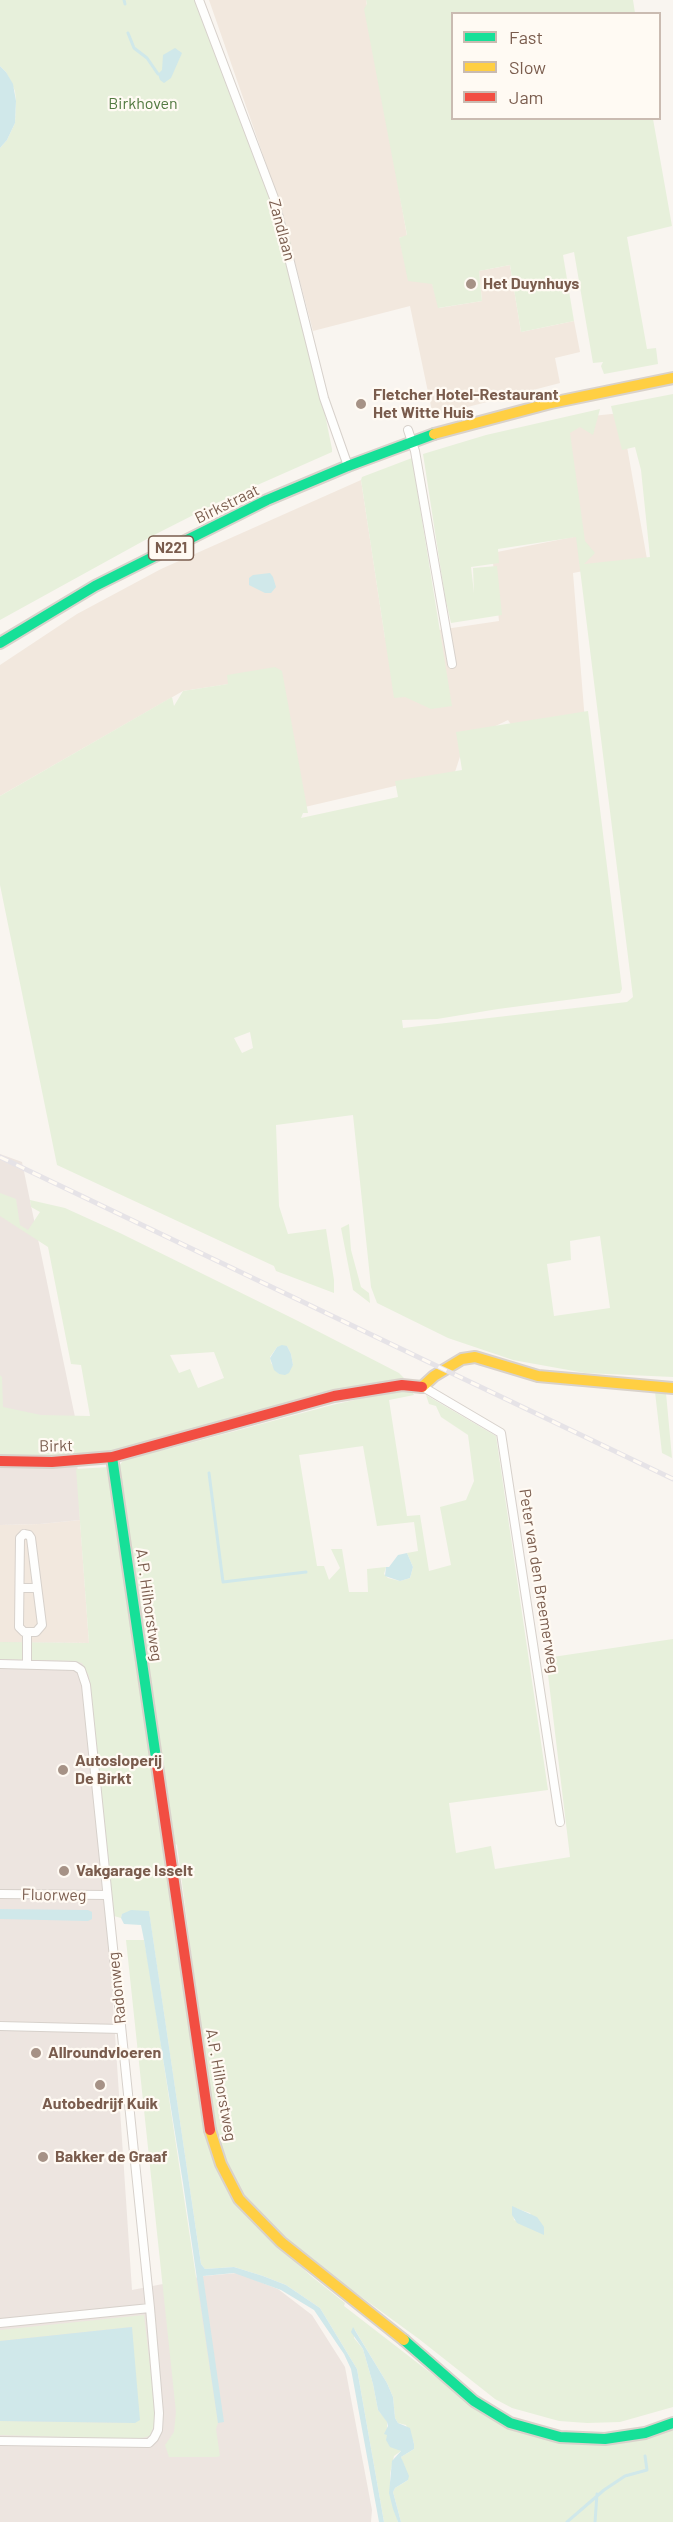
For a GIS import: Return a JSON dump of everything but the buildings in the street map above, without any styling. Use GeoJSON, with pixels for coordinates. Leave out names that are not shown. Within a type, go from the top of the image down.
{"type":"FeatureCollection","features":[{"type":"Feature","properties":{"kind":"street","name":"Zandlaan"},"geometry":{"type":"LineString","coordinates":[[199,0],[274,198],[324,398],[348,466]]}},
{"type":"Feature","properties":{"kind":"street","name":"Birkstraat"},"geometry":{"type":"LineString","coordinates":[[0,643],[95,586],[267,500],[348,466],[412,441],[551,403],[673,378]]}},
{"type":"Feature","properties":{"kind":"street"},"geometry":{"type":"LineString","coordinates":[[408,430],[412,441],[452,664]]}},
{"type":"Feature","properties":{"kind":"street"},"geometry":{"type":"LineString","coordinates":[[423,1387],[434,1376],[462,1359],[475,1357],[538,1376],[673,1388]]}},
{"type":"Feature","properties":{"kind":"street","name":"Peter van den Breemerweg"},"geometry":{"type":"LineString","coordinates":[[112,1457],[334,1396],[402,1384],[423,1387],[501,1433],[560,1822]]}},
{"type":"Feature","properties":{"kind":"street","name":"Birkt"},"geometry":{"type":"LineString","coordinates":[[0,1461],[52,1462],[112,1457]]}},
{"type":"Feature","properties":{"kind":"street","name":"A.P. Hilhorstweg"},"geometry":{"type":"LineString","coordinates":[[112,1457],[211,2134],[221,2164],[239,2199],[281,2242],[433,2363],[474,2401],[510,2423],[560,2437],[606,2439],[645,2433],[673,2423]]}},
{"type":"Feature","properties":{"kind":"street"},"geometry":{"type":"LineString","coordinates":[[24,1534],[31,1538],[37,1587],[42,1625],[36,1632],[20,1630],[20,1538],[24,1534]]}},
{"type":"Feature","properties":{"kind":"street"},"geometry":{"type":"LineString","coordinates":[[20,1588],[37,1587]]}},
{"type":"Feature","properties":{"kind":"street"},"geometry":{"type":"LineString","coordinates":[[0,1664],[27,1664],[27,1632]]}},
{"type":"Feature","properties":{"kind":"street","name":"Radonweg"},"geometry":{"type":"LineString","coordinates":[[0,2441],[142,2444],[154,2438],[158,2430],[158,2390],[86,1685],[81,1670],[68,1665],[27,1664]]}},
{"type":"Feature","properties":{"kind":"street","name":"Fluorweg"},"geometry":{"type":"LineString","coordinates":[[0,1894],[107,1895]]}},
{"type":"Feature","properties":{"kind":"street"},"geometry":{"type":"LineString","coordinates":[[0,2026],[121,2029]]}},
{"type":"Feature","properties":{"kind":"street"},"geometry":{"type":"LineString","coordinates":[[0,2323],[150,2308]]}},
{"type":"Feature","properties":{"kind":"shaded area"},"geometry":{"type":"Polygon","coordinates":[[[209,0],[366,0],[407,236],[399,238],[432,283],[439,308],[482,301],[479,271],[510,265],[521,332],[574,321],[580,352],[555,358],[560,383],[433,416],[410,306],[313,331],[278,198],[209,0]]]}},
{"type":"Feature","properties":{"kind":"shaded area"},"geometry":{"type":"Polygon","coordinates":[[[621,413],[647,559],[573,573],[586,734],[524,745],[508,720],[465,741],[455,772],[292,810],[228,675],[229,684],[183,691],[0,796],[0,665],[77,614],[161,569],[361,480],[385,638],[499,621],[492,553],[573,537],[558,423],[573,418],[621,413]]]}},
{"type":"Feature","properties":{"kind":"shaded area"},"geometry":{"type":"Polygon","coordinates":[[[0,1154],[22,1162],[75,1417],[80,1520],[0,1525],[0,1154]]]}},
{"type":"Feature","properties":{"kind":"shaded area"},"geometry":{"type":"Polygon","coordinates":[[[80,1520],[89,1643],[0,1642],[0,1525],[80,1520]]]}},
{"type":"Feature","properties":{"kind":"shaded area"},"geometry":{"type":"Polygon","coordinates":[[[0,1642],[89,1643],[132,2290],[204,2276],[237,2273],[278,2289],[312,2315],[345,2367],[372,2510],[371,2522],[0,2522],[0,1642]]]}},
{"type":"Feature","properties":{"kind":"green space","name":"Birkhoven"},"geometry":{"type":"Polygon","coordinates":[[[0,0],[195,0],[240,121],[288,231],[332,452],[219,502],[0,620],[0,148],[7,140],[15,123],[16,101],[15,91],[6,72],[0,66],[0,0]]]}},
{"type":"Feature","properties":{"kind":"green space"},"geometry":{"type":"Polygon","coordinates":[[[366,0],[633,0],[635,12],[451,12],[451,120],[653,120],[672,226],[627,237],[647,349],[656,348],[658,364],[604,374],[601,366],[603,362],[593,363],[574,252],[563,255],[574,321],[521,332],[510,265],[479,271],[482,301],[438,308],[432,284],[408,281],[399,238],[407,235],[364,9],[367,4],[366,0]]]}},
{"type":"Feature","properties":{"kind":"green space"},"geometry":{"type":"Polygon","coordinates":[[[673,394],[673,1377],[585,1373],[513,1360],[448,1338],[377,1303],[371,1287],[353,1115],[276,1125],[279,1206],[288,1234],[326,1229],[334,1293],[276,1271],[274,1266],[57,1165],[0,885],[0,796],[172,697],[174,706],[183,691],[228,684],[227,675],[275,667],[282,671],[308,813],[303,813],[301,818],[398,797],[395,781],[462,770],[456,732],[588,711],[622,989],[620,993],[437,1019],[402,1020],[403,1028],[627,1002],[633,997],[576,537],[498,549],[499,563],[471,567],[474,593],[473,568],[497,566],[502,615],[451,623],[423,454],[486,435],[600,409],[593,435],[580,427],[570,433],[585,541],[595,553],[584,564],[650,557],[641,470],[635,447],[622,450],[611,406],[673,394]],[[250,1032],[234,1038],[242,1053],[253,1048],[250,1032]],[[600,1236],[570,1241],[571,1260],[547,1264],[554,1316],[610,1308],[600,1236]]]}},
{"type":"Feature","properties":{"kind":"green space"},"geometry":{"type":"Polygon","coordinates":[[[412,458],[452,706],[431,709],[405,697],[394,698],[361,480],[362,477],[412,458]]]}},
{"type":"Feature","properties":{"kind":"green space"},"geometry":{"type":"Polygon","coordinates":[[[0,1193],[16,1199],[20,1225],[28,1230],[40,1212],[31,1207],[30,1200],[65,1208],[296,1320],[399,1373],[404,1378],[363,1385],[111,1451],[42,1457],[0,1456],[0,1375],[2,1377],[3,1407],[41,1415],[90,1416],[81,1365],[71,1364],[48,1247],[0,1216],[0,1193]],[[287,1346],[277,1347],[270,1357],[271,1363],[279,1374],[286,1374],[293,1365],[287,1346]],[[214,1352],[170,1355],[179,1373],[190,1369],[198,1388],[224,1378],[214,1352]]]}},
{"type":"Feature","properties":{"kind":"green space"},"geometry":{"type":"Polygon","coordinates":[[[349,1224],[351,1250],[361,1287],[369,1293],[370,1303],[353,1290],[341,1228],[349,1224]]]}},
{"type":"Feature","properties":{"kind":"green space"},"geometry":{"type":"Polygon","coordinates":[[[399,1390],[411,1390],[414,1395],[389,1400],[407,1516],[420,1515],[429,1571],[451,1565],[440,1507],[466,1500],[474,1481],[468,1435],[441,1417],[436,1406],[429,1404],[426,1395],[496,1436],[548,1790],[449,1803],[456,1853],[491,1846],[495,1869],[570,1857],[546,1658],[673,1639],[673,2407],[620,2422],[587,2423],[559,2421],[512,2408],[495,2399],[419,2339],[323,2269],[267,2222],[249,2202],[234,2180],[224,2159],[214,2126],[177,1845],[171,1840],[119,1466],[125,1458],[172,1448],[332,1405],[399,1390]],[[363,1446],[299,1455],[317,1566],[324,1566],[329,1580],[340,1568],[331,1549],[342,1549],[349,1592],[368,1592],[367,1569],[386,1567],[384,1574],[388,1578],[400,1581],[410,1578],[413,1567],[407,1553],[418,1551],[414,1522],[377,1526],[363,1446]],[[512,2207],[514,2220],[538,2231],[530,2213],[512,2207]]]}},
{"type":"Feature","properties":{"kind":"green space"},"geometry":{"type":"Polygon","coordinates":[[[655,1392],[666,1393],[672,1458],[662,1453],[655,1392]]]}},
{"type":"Feature","properties":{"kind":"green space"},"geometry":{"type":"Polygon","coordinates":[[[109,1467],[214,2161],[228,2188],[256,2225],[311,2276],[345,2303],[344,2306],[485,2415],[502,2424],[544,2438],[587,2444],[620,2443],[642,2439],[673,2428],[673,2522],[401,2522],[393,2492],[395,2488],[408,2480],[401,2457],[414,2449],[414,2443],[406,2425],[398,2423],[395,2418],[393,2397],[387,2383],[355,2330],[354,2338],[363,2349],[378,2410],[387,2421],[387,2434],[401,2451],[394,2456],[390,2474],[390,2493],[398,2522],[384,2522],[357,2369],[320,2308],[286,2285],[263,2276],[234,2267],[205,2269],[201,2264],[149,1912],[122,1914],[121,1918],[114,1916],[89,1676],[82,1663],[73,1661],[0,1659],[0,1642],[89,1643],[76,1469],[109,1467]]]}},
{"type":"Feature","properties":{"kind":"green space"},"geometry":{"type":"Polygon","coordinates":[[[126,1940],[144,1940],[150,1972],[218,2423],[216,2429],[220,2456],[217,2457],[169,2457],[165,2445],[174,2432],[176,2412],[126,1940]]]}},
{"type":"Feature","properties":{"kind":"green space"},"geometry":{"type":"Polygon","coordinates":[[[144,2315],[155,2409],[155,2423],[150,2436],[137,2439],[0,2435],[0,2421],[135,2423],[132,2327],[0,2341],[0,2330],[144,2315]]]}},
{"type":"Feature","properties":{"kind":"water"},"geometry":{"type":"Polygon","coordinates":[[[175,48],[182,53],[171,78],[164,83],[158,74],[162,70],[163,55],[175,48]]]}},
{"type":"Feature","properties":{"kind":"water"},"geometry":{"type":"Polygon","coordinates":[[[0,66],[13,84],[16,101],[15,123],[7,140],[0,148],[0,66]]]}},
{"type":"Feature","properties":{"kind":"water"},"geometry":{"type":"Polygon","coordinates":[[[270,573],[276,587],[271,593],[265,593],[249,585],[249,578],[253,575],[270,573]]]}},
{"type":"Feature","properties":{"kind":"water"},"geometry":{"type":"Polygon","coordinates":[[[287,1346],[293,1365],[289,1373],[285,1375],[274,1370],[270,1358],[277,1347],[287,1346]]]}},
{"type":"Feature","properties":{"kind":"water"},"geometry":{"type":"Polygon","coordinates":[[[407,1553],[413,1567],[410,1578],[400,1581],[385,1576],[386,1567],[389,1567],[398,1555],[407,1553]]]}},
{"type":"Feature","properties":{"kind":"water"},"geometry":{"type":"Polygon","coordinates":[[[0,1909],[88,1910],[92,1912],[92,1919],[88,1921],[0,1919],[0,1909]]]}},
{"type":"Feature","properties":{"kind":"water"},"geometry":{"type":"Polygon","coordinates":[[[131,1910],[149,1911],[201,2264],[205,2269],[234,2267],[263,2276],[286,2285],[320,2308],[357,2369],[384,2522],[379,2522],[351,2369],[344,2354],[314,2310],[281,2290],[234,2273],[203,2276],[224,2422],[218,2423],[144,1940],[141,1925],[124,1924],[121,1918],[122,1914],[131,1910]]]}},
{"type":"Feature","properties":{"kind":"water"},"geometry":{"type":"Polygon","coordinates":[[[512,2206],[537,2217],[544,2227],[544,2235],[517,2223],[512,2215],[512,2206]]]}},
{"type":"Feature","properties":{"kind":"water"},"geometry":{"type":"Polygon","coordinates":[[[132,2327],[140,2420],[135,2423],[0,2421],[0,2341],[132,2327]]]}},
{"type":"Feature","properties":{"kind":"water"},"geometry":{"type":"Polygon","coordinates":[[[353,2327],[387,2383],[393,2397],[395,2418],[398,2423],[410,2428],[414,2444],[414,2449],[401,2457],[409,2476],[408,2480],[395,2488],[393,2492],[401,2522],[398,2522],[389,2493],[392,2461],[401,2451],[390,2447],[386,2440],[387,2435],[384,2434],[388,2426],[387,2422],[378,2410],[363,2349],[351,2332],[353,2327]]]}},
{"type":"Feature","properties":{"kind":"waterway"},"geometry":{"type":"LineString","coordinates":[[124,0],[125,4]]}},
{"type":"Feature","properties":{"kind":"waterway"},"geometry":{"type":"LineString","coordinates":[[128,33],[134,48],[147,58],[158,74]]}},
{"type":"Feature","properties":{"kind":"waterway"},"geometry":{"type":"LineString","coordinates":[[209,1473],[223,1582],[306,1572]]}},
{"type":"Feature","properties":{"kind":"waterway"},"geometry":{"type":"LineString","coordinates":[[567,2522],[604,2490],[625,2476],[647,2470],[645,2456]]}},
{"type":"Feature","properties":{"kind":"waterway"},"geometry":{"type":"LineString","coordinates":[[595,2522],[597,2494]]}},
{"type":"Feature","properties":{"kind":"railway"},"geometry":{"type":"LineString","coordinates":[[0,1157],[673,1479]]}},
{"type":"Feature","properties":{"kind":"traffic: fast"},"geometry":{"type":"LineString","coordinates":[[0,643],[95,586],[267,500],[348,466],[434,434]]}},
{"type":"Feature","properties":{"kind":"traffic: fast"},"geometry":{"type":"LineString","coordinates":[[112,1457],[157,1765]]}},
{"type":"Feature","properties":{"kind":"traffic: fast"},"geometry":{"type":"LineString","coordinates":[[404,2340],[474,2401],[510,2423],[560,2437],[605,2439],[645,2433],[673,2423]]}},
{"type":"Feature","properties":{"kind":"traffic: slow"},"geometry":{"type":"LineString","coordinates":[[434,434],[551,403],[673,378]]}},
{"type":"Feature","properties":{"kind":"traffic: slow"},"geometry":{"type":"LineString","coordinates":[[422,1387],[434,1376],[462,1359],[475,1357],[538,1376],[673,1388]]}},
{"type":"Feature","properties":{"kind":"traffic: slow"},"geometry":{"type":"LineString","coordinates":[[210,2130],[221,2164],[239,2199],[281,2242],[404,2340]]}},
{"type":"Feature","properties":{"kind":"traffic: jam"},"geometry":{"type":"LineString","coordinates":[[0,1461],[52,1462],[112,1457],[334,1396],[402,1385],[422,1387]]}},
{"type":"Feature","properties":{"kind":"traffic: jam"},"geometry":{"type":"LineString","coordinates":[[157,1765],[210,2130]]}},
{"type":"Feature","properties":{"kind":"place","name":"Het Duynhuys"},"geometry":{"type":"Point","coordinates":[471,284]}},
{"type":"Feature","properties":{"kind":"place","name":"Fletcher Hotel-Restaurant Het Witte Huis"},"geometry":{"type":"Point","coordinates":[361,404]}},
{"type":"Feature","properties":{"kind":"place","name":"Autosloperij De Birkt"},"geometry":{"type":"Point","coordinates":[63,1770]}},
{"type":"Feature","properties":{"kind":"place","name":"Vakgarage Isselt"},"geometry":{"type":"Point","coordinates":[64,1871]}},
{"type":"Feature","properties":{"kind":"place","name":"Allroundvloeren"},"geometry":{"type":"Point","coordinates":[36,2053]}},
{"type":"Feature","properties":{"kind":"place","name":"Autobedrijf Kuik"},"geometry":{"type":"Point","coordinates":[100,2085]}},
{"type":"Feature","properties":{"kind":"place","name":"Bakker de Graaf"},"geometry":{"type":"Point","coordinates":[43,2157]}}]}
